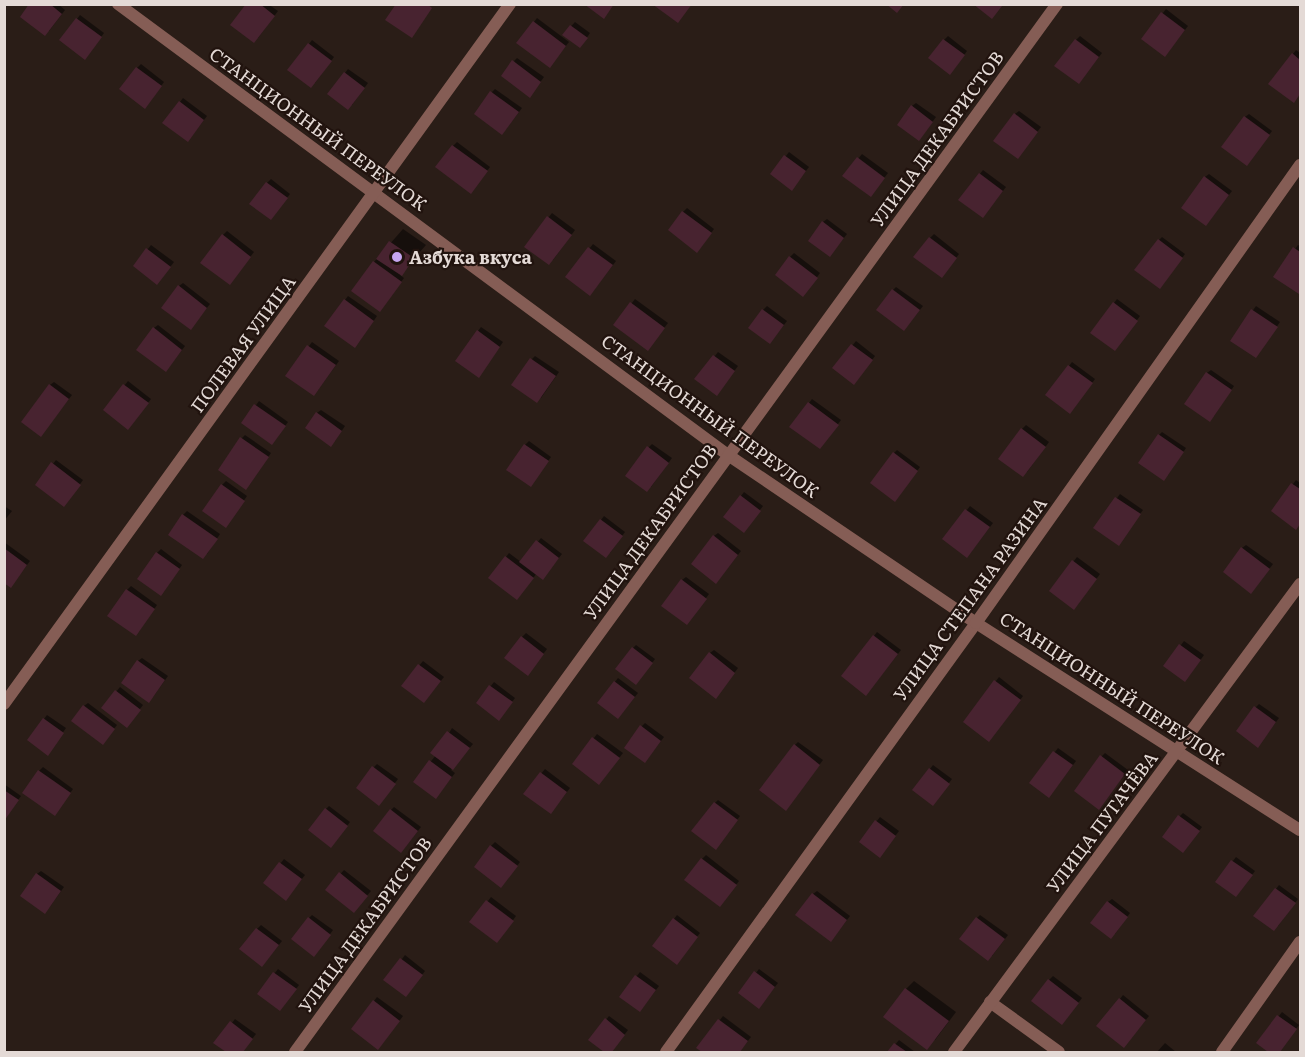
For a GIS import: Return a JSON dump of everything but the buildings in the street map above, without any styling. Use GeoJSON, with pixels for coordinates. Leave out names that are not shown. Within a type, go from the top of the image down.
{"type":"FeatureCollection","features":[{"type":"Feature","properties":{"kind":"street","name":"СТАНЦИОННЫЙ ПЕРЕУЛОК"},"geometry":{"type":"LineString","coordinates":[[118,4],[728,455],[976,623],[1300,830]]}},
{"type":"Feature","properties":{"kind":"street","name":"ПОЛЕВАЯ УЛИЦА"},"geometry":{"type":"LineString","coordinates":[[4,704],[510,4]]}},
{"type":"Feature","properties":{"kind":"street","name":"УЛИЦА ДЕКАБРИСТОВ"},"geometry":{"type":"LineString","coordinates":[[295,1053],[1057,4]]}},
{"type":"Feature","properties":{"kind":"street","name":"УЛИЦА СТЕПАНА РАЗИНА"},"geometry":{"type":"LineString","coordinates":[[666,1053],[976,623],[1300,165]]}},
{"type":"Feature","properties":{"kind":"street","name":"УЛИЦА ПУГАЧЁВА"},"geometry":{"type":"LineString","coordinates":[[954,1053],[1300,584]]}},
{"type":"Feature","properties":{"kind":"street"},"geometry":{"type":"LineString","coordinates":[[1222,1053],[1300,942]]}},
{"type":"Feature","properties":{"kind":"street"},"geometry":{"type":"LineString","coordinates":[[990,1002],[1059,1053]]}},
{"type":"Feature","properties":{"kind":"place","name":"Азбука вкуса"},"geometry":{"type":"Point","coordinates":[397,257]}}]}
